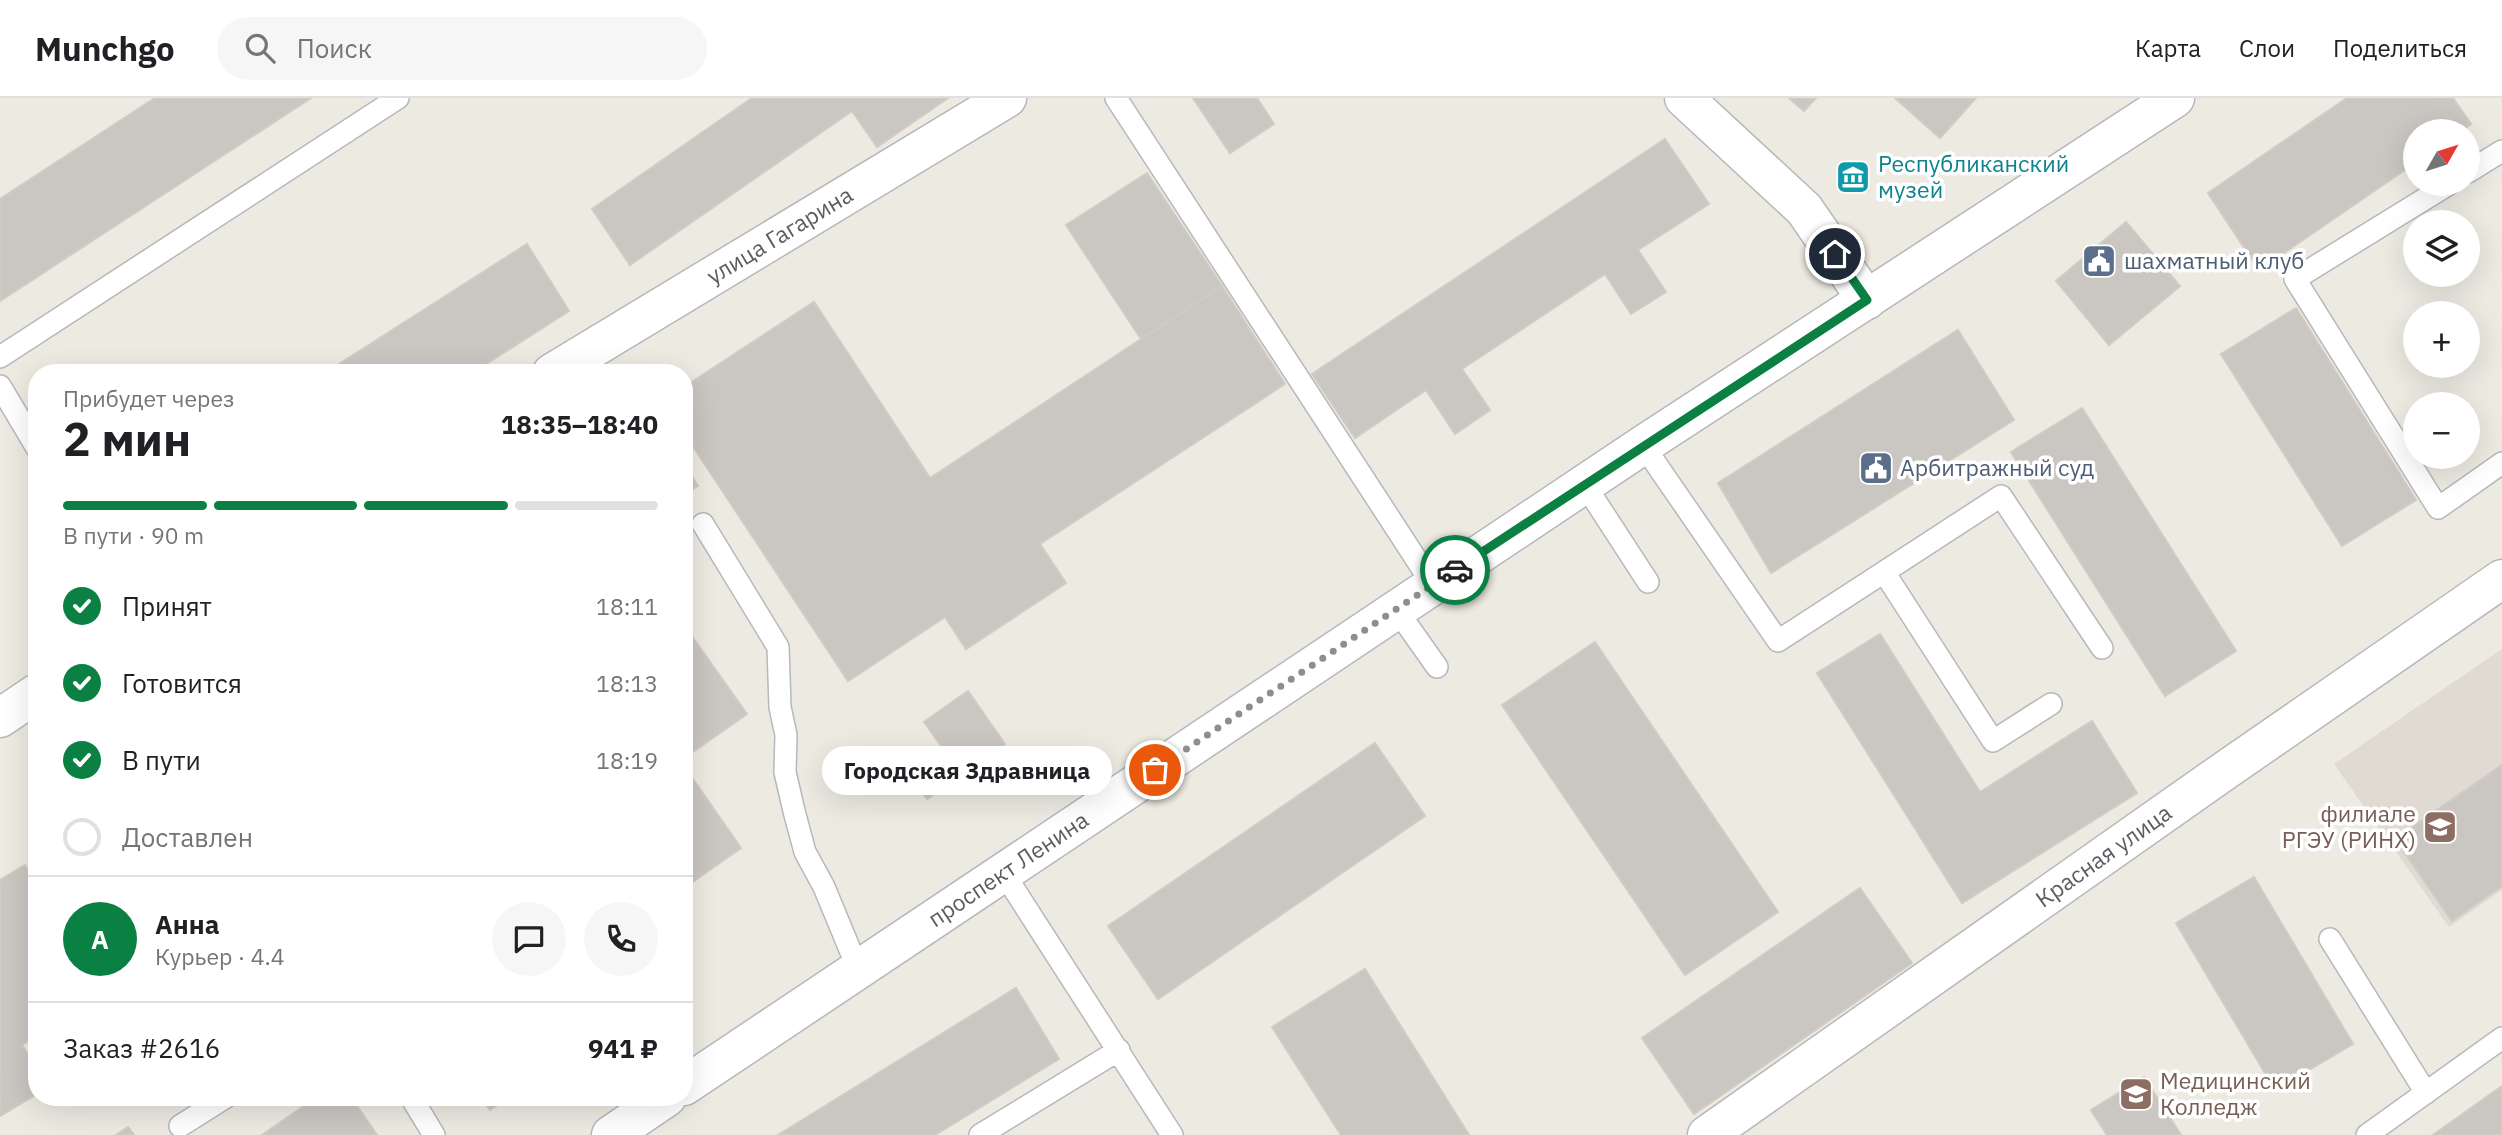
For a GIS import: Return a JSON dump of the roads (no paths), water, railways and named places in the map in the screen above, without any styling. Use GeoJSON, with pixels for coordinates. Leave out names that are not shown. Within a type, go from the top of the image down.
{"type":"FeatureCollection","features":[{"type":"Feature","properties":{"kind":"main road","name":"улица Гагарина"},"geometry":{"type":"LineString","coordinates":[[567,364],[1007,98]]}},
{"type":"Feature","properties":{"kind":"main road"},"geometry":{"type":"LineString","coordinates":[[1684,98],[1804,209],[1867,300]]}},
{"type":"Feature","properties":{"kind":"main road","name":"проспект Ленина"},"geometry":{"type":"LineString","coordinates":[[693,1080],[1643,445],[2175,98]]}},
{"type":"Feature","properties":{"kind":"main road","name":"Красная улица"},"geometry":{"type":"LineString","coordinates":[[1707,1135],[2502,579]]}},
{"type":"Feature","properties":{"kind":"main road"},"geometry":{"type":"LineString","coordinates":[[0,718],[28,699]]}},
{"type":"Feature","properties":{"kind":"main road"},"geometry":{"type":"LineString","coordinates":[[611,1135],[654,1106]]}},
{"type":"Feature","properties":{"kind":"lane"},"geometry":{"type":"LineString","coordinates":[[0,357],[398,98]]}},
{"type":"Feature","properties":{"kind":"lane"},"geometry":{"type":"LineString","coordinates":[[1116,98],[1433,585]]}},
{"type":"Feature","properties":{"kind":"lane"},"geometry":{"type":"LineString","coordinates":[[2480,165],[2502,151]]}},
{"type":"Feature","properties":{"kind":"lane"},"geometry":{"type":"LineString","coordinates":[[2430,196],[2295,279],[2438,508],[2502,463]]}},
{"type":"Feature","properties":{"kind":"lane"},"geometry":{"type":"LineString","coordinates":[[0,386],[28,433]]}},
{"type":"Feature","properties":{"kind":"lane"},"geometry":{"type":"LineString","coordinates":[[1643,445],[1778,641],[2001,496],[2102,648]]}},
{"type":"Feature","properties":{"kind":"lane"},"geometry":{"type":"LineString","coordinates":[[1585,485],[1648,582]]}},
{"type":"Feature","properties":{"kind":"lane"},"geometry":{"type":"LineString","coordinates":[[703,524],[778,647],[780,707],[786,736],[785,772],[794,811],[805,852],[824,887],[859,969]]}},
{"type":"Feature","properties":{"kind":"lane"},"geometry":{"type":"LineString","coordinates":[[1884,572],[1993,741],[2051,705]]}},
{"type":"Feature","properties":{"kind":"lane"},"geometry":{"type":"LineString","coordinates":[[1396,609],[1437,667]]}},
{"type":"Feature","properties":{"kind":"lane"},"geometry":{"type":"LineString","coordinates":[[1003,872],[1172,1135]]}},
{"type":"Feature","properties":{"kind":"lane"},"geometry":{"type":"LineString","coordinates":[[2330,939],[2426,1093]]}},
{"type":"Feature","properties":{"kind":"lane"},"geometry":{"type":"LineString","coordinates":[[2367,1135],[2502,1038]]}},
{"type":"Feature","properties":{"kind":"lane"},"geometry":{"type":"LineString","coordinates":[[980,1135],[1119,1050]]}},
{"type":"Feature","properties":{"kind":"lane"},"geometry":{"type":"LineString","coordinates":[[180,1126],[212,1106]]}},
{"type":"Feature","properties":{"kind":"lane"},"geometry":{"type":"LineString","coordinates":[[416,1106],[434,1135]]}},
{"type":"Feature","properties":{"kind":"place","name":"Республиканский музей"},"geometry":{"type":"Point","coordinates":[1853,177]}},
{"type":"Feature","properties":{"kind":"place","name":"шахматный клуб"},"geometry":{"type":"Point","coordinates":[2099,261]}},
{"type":"Feature","properties":{"kind":"place","name":"Арбитражный суд"},"geometry":{"type":"Point","coordinates":[1876,468]}},
{"type":"Feature","properties":{"kind":"place","name":"Городская Здравница"},"geometry":{"type":"Point","coordinates":[1155,770]}},
{"type":"Feature","properties":{"kind":"place","name":"филиале РГЭУ (РИНХ)"},"geometry":{"type":"Point","coordinates":[2440,827]}},
{"type":"Feature","properties":{"kind":"place","name":"Медицинский Колледж"},"geometry":{"type":"Point","coordinates":[2136,1094]}}]}
